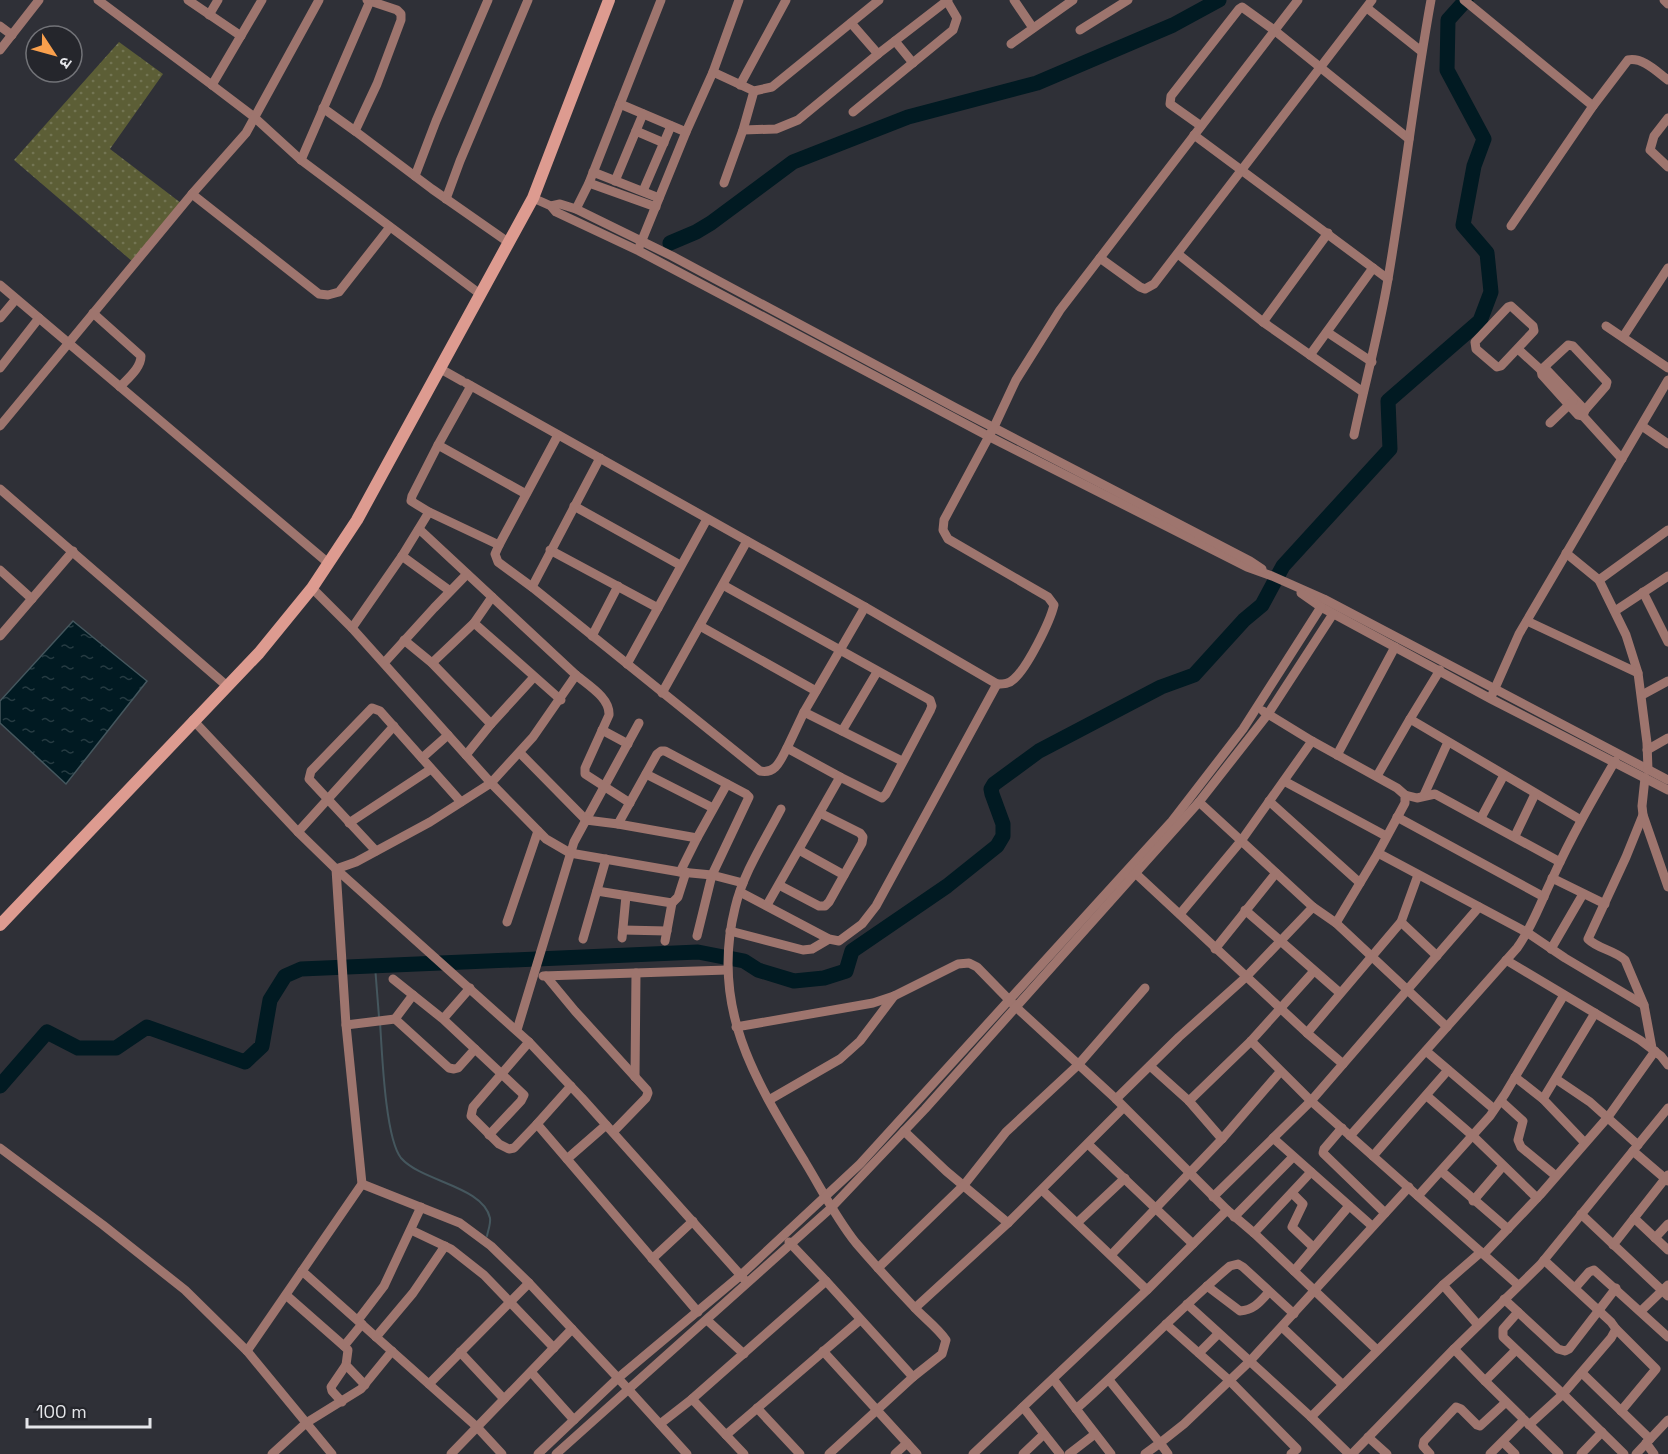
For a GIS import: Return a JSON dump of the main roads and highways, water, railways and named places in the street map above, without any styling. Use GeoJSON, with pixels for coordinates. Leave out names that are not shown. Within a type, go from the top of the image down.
{"type":"FeatureCollection","features":[{"type":"Feature","properties":{"kind":"main road"},"geometry":{"type":"LineString","coordinates":[[0,925],[259,652],[312,588],[327,562],[357,520],[533,198],[609,0]]}},
{"type":"Feature","properties":{"kind":"water"},"geometry":{"type":"Polygon","coordinates":[[[73,621],[147,681],[66,784],[0,723],[0,701],[73,621]]]}},
{"type":"Feature","properties":{"kind":"waterway"},"geometry":{"type":"LineString","coordinates":[[670,243],[711,223],[793,162],[908,117],[1037,83],[1173,25],[1219,0]]}},
{"type":"Feature","properties":{"kind":"waterway"},"geometry":{"type":"LineString","coordinates":[[0,1086],[47,1032],[78,1048],[116,1048],[147,1027],[245,1062],[262,1046],[270,1000],[285,976],[301,969],[698,952],[744,961],[758,970],[794,981],[824,978],[846,971],[852,951],[947,886],[997,846],[1003,836],[1003,824],[992,794],[991,789],[994,784],[1039,751],[1161,687],[1194,675],[1244,620],[1262,605],[1283,566],[1390,449],[1388,401],[1480,321],[1491,292],[1487,253],[1463,225],[1474,166],[1484,139],[1447,70],[1448,20],[1466,0]]}},
{"type":"Feature","properties":{"kind":"waterway"},"geometry":{"type":"LineString","coordinates":[[375,966],[379,1017]]}},
{"type":"Feature","properties":{"kind":"waterway"},"geometry":{"type":"LineString","coordinates":[[380,1022],[385,1093],[396,1148],[401,1158],[411,1166],[476,1198],[485,1207],[490,1218],[487,1236]]}}]}
